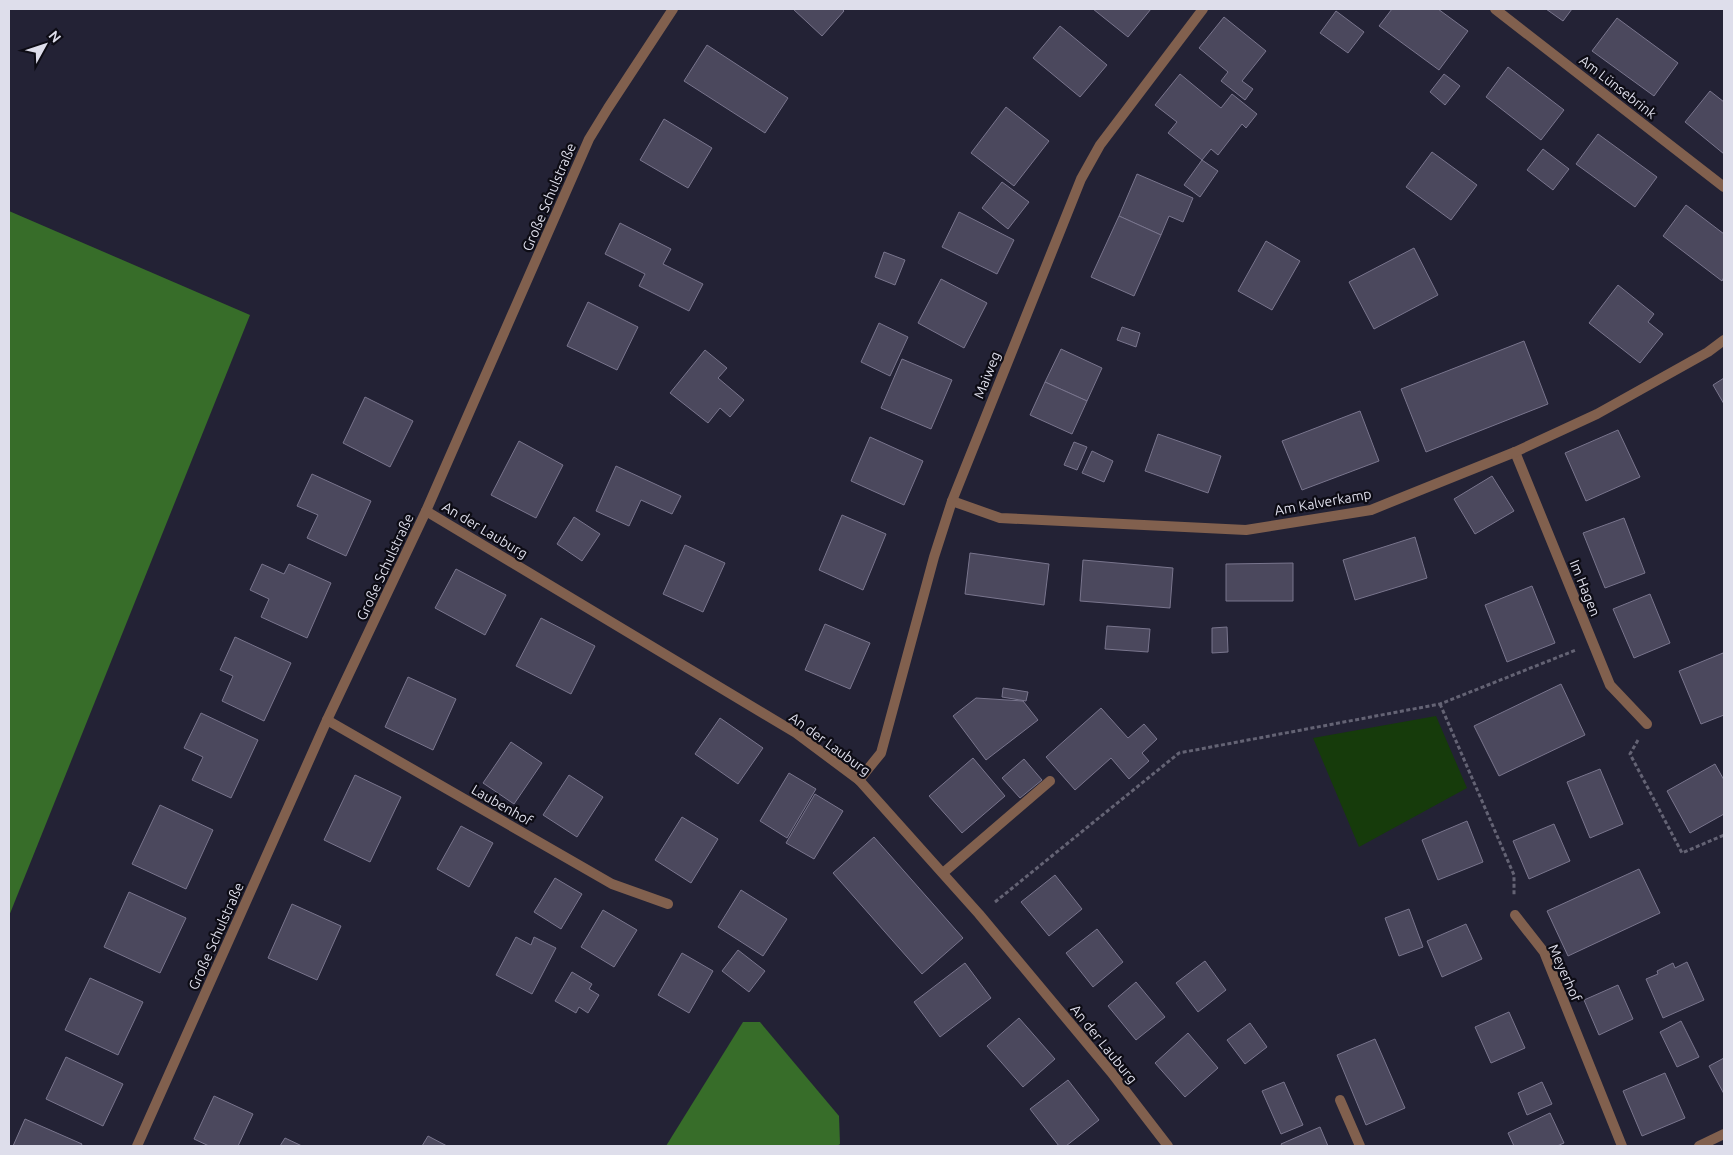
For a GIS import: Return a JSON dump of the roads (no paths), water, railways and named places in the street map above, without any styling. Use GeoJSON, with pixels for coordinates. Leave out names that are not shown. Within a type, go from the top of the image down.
{"type":"FeatureCollection","features":[{"type":"Feature","properties":{"kind":"street","name":"Große Schulstraße"},"geometry":{"type":"LineString","coordinates":[[139,1146],[328,720],[426,511],[590,138],[673,9]]}},
{"type":"Feature","properties":{"kind":"street","name":"Maiweg"},"geometry":{"type":"LineString","coordinates":[[859,780],[881,753],[934,557],[952,501],[1081,179],[1100,146],[1203,9]]}},
{"type":"Feature","properties":{"kind":"street","name":"Am Lünsebrink"},"geometry":{"type":"LineString","coordinates":[[1495,9],[1724,187]]}},
{"type":"Feature","properties":{"kind":"street","name":"Am Kalverkamp"},"geometry":{"type":"LineString","coordinates":[[952,501],[1000,518],[1246,530],[1371,510],[1515,452],[1597,414],[1708,352],[1724,340]]}},
{"type":"Feature","properties":{"kind":"street","name":"Im Hagen"},"geometry":{"type":"LineString","coordinates":[[1515,452],[1610,685],[1647,724]]}},
{"type":"Feature","properties":{"kind":"street","name":"An der Lauburg"},"geometry":{"type":"LineString","coordinates":[[426,511],[796,733],[859,780],[980,914],[1111,1072],[1168,1146]]}},
{"type":"Feature","properties":{"kind":"street","name":"Laubenhof"},"geometry":{"type":"LineString","coordinates":[[328,720],[612,884],[668,904]]}},
{"type":"Feature","properties":{"kind":"street"},"geometry":{"type":"LineString","coordinates":[[943,873],[1050,781]]}},
{"type":"Feature","properties":{"kind":"street","name":"Meyerhof"},"geometry":{"type":"LineString","coordinates":[[1515,916],[1544,952],[1622,1146]]}},
{"type":"Feature","properties":{"kind":"street"},"geometry":{"type":"LineString","coordinates":[[1340,1100],[1360,1146]]}},
{"type":"Feature","properties":{"kind":"street"},"geometry":{"type":"LineString","coordinates":[[1699,1146],[1724,1134]]}}]}
